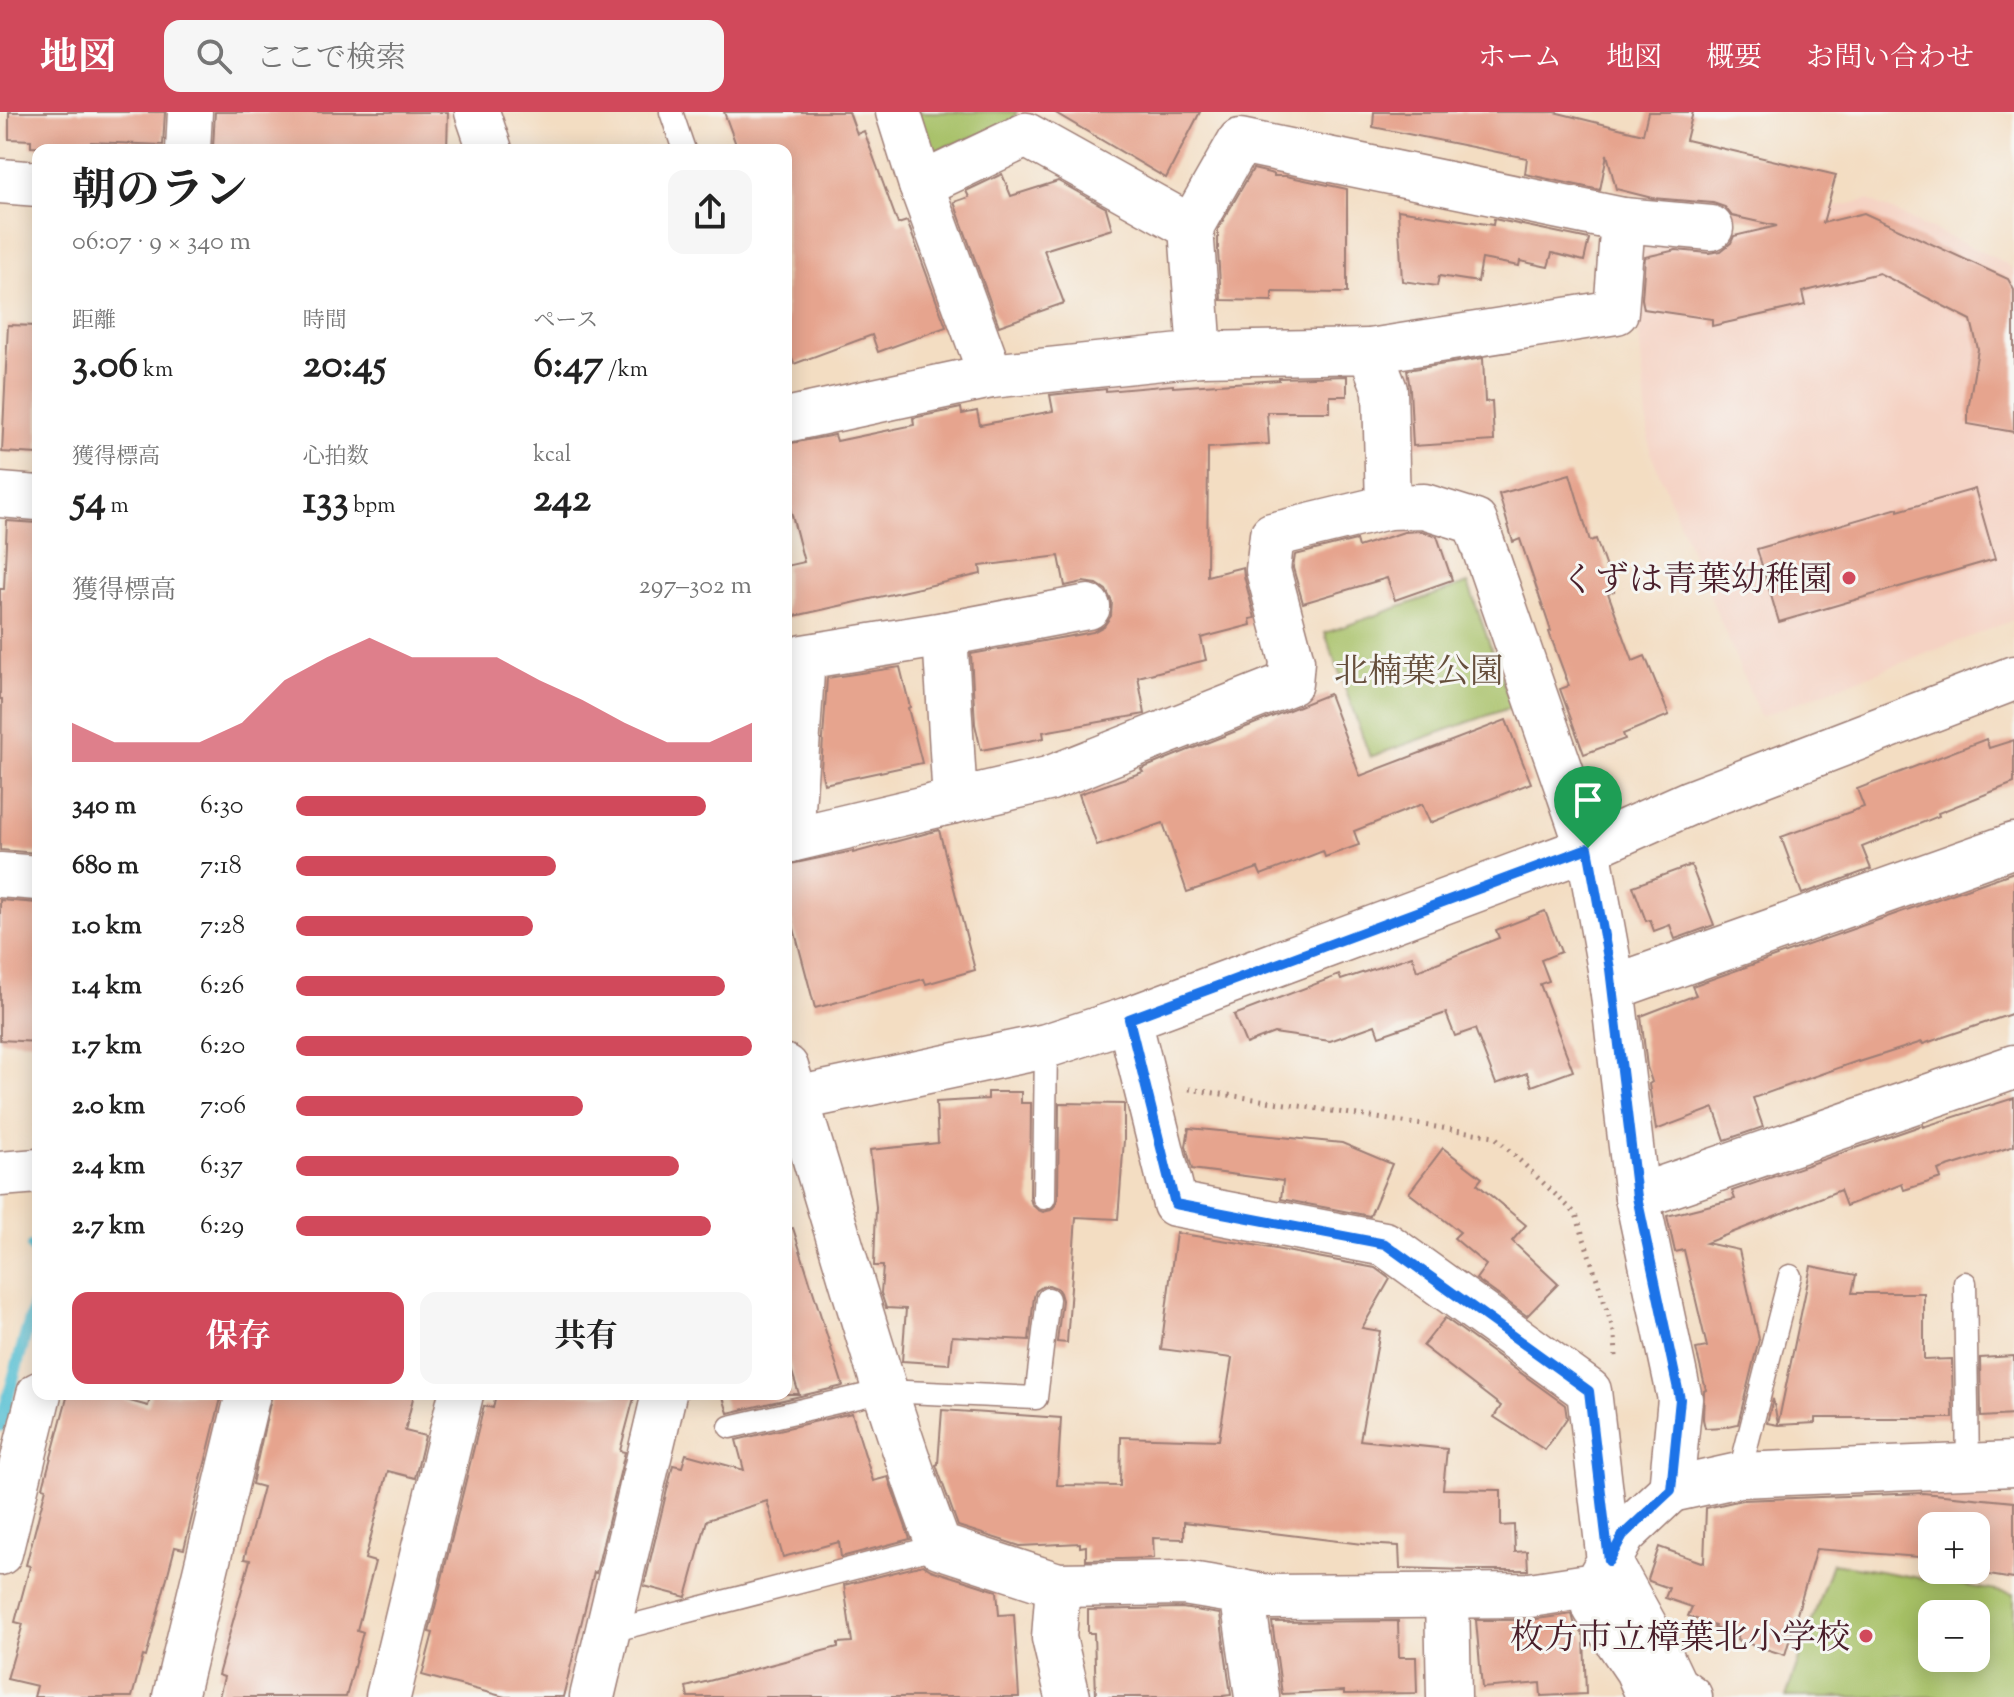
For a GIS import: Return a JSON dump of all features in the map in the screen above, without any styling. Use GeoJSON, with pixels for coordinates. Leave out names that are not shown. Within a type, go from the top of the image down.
{"type":"FeatureCollection","features":[{"type":"Feature","properties":{"kind":"street"},"geometry":{"type":"LineString","coordinates":[[188,144],[190,112]]}},
{"type":"Feature","properties":{"kind":"street"},"geometry":{"type":"LineString","coordinates":[[477,112],[488,144]]}},
{"type":"Feature","properties":{"kind":"street"},"geometry":{"type":"LineString","coordinates":[[898,112],[921,185],[991,376]]}},
{"type":"Feature","properties":{"kind":"street"},"geometry":{"type":"LineString","coordinates":[[921,185],[1031,123],[1191,227]]}},
{"type":"Feature","properties":{"kind":"street"},"geometry":{"type":"LineString","coordinates":[[1200,354],[1191,227],[1240,141],[1623,220],[1711,228]]}},
{"type":"Feature","properties":{"kind":"street"},"geometry":{"type":"LineString","coordinates":[[0,181],[32,184]]}},
{"type":"Feature","properties":{"kind":"street"},"geometry":{"type":"LineString","coordinates":[[792,419],[991,376],[1200,354],[1370,351],[1616,312],[1623,220]]}},
{"type":"Feature","properties":{"kind":"street"},"geometry":{"type":"LineString","coordinates":[[1370,351],[1385,390],[1388,507]]}},
{"type":"Feature","properties":{"kind":"street"},"geometry":{"type":"LineString","coordinates":[[0,495],[32,498]]}},
{"type":"Feature","properties":{"kind":"street"},"geometry":{"type":"LineString","coordinates":[[792,840],[1048,779],[1290,683],[1292,661],[1268,570],[1272,535],[1388,507],[1424,506],[1475,522],[1588,848],[1612,988],[1637,1197],[1680,1399],[1671,1490]]}},
{"type":"Feature","properties":{"kind":"street"},"geometry":{"type":"LineString","coordinates":[[792,792],[803,657],[1088,607]]}},
{"type":"Feature","properties":{"kind":"street"},"geometry":{"type":"LineString","coordinates":[[945,634],[955,801]]}},
{"type":"Feature","properties":{"kind":"street"},"geometry":{"type":"LineString","coordinates":[[792,1088],[1046,1046],[1129,1019],[1588,848],[1689,803],[2014,678]]}},
{"type":"Feature","properties":{"kind":"street"},"geometry":{"type":"LineString","coordinates":[[1612,988],[2014,845]]}},
{"type":"Feature","properties":{"kind":"street"},"geometry":{"type":"LineString","coordinates":[[0,875],[32,878]]}},
{"type":"Feature","properties":{"kind":"street"},"geometry":{"type":"LineString","coordinates":[[1129,1019],[1175,1204],[1385,1244],[1589,1391],[1602,1573],[1595,1608],[1637,1670],[1649,1697]]}},
{"type":"Feature","properties":{"kind":"street"},"geometry":{"type":"LineString","coordinates":[[1637,1197],[2014,1067]]}},
{"type":"Feature","properties":{"kind":"street"},"geometry":{"type":"LineString","coordinates":[[792,1099],[884,1391],[939,1546],[1058,1585],[1184,1583],[1269,1597],[1530,1595],[1602,1573],[1623,1535],[1671,1490],[1739,1475],[2014,1464]]}},
{"type":"Feature","properties":{"kind":"street"},"geometry":{"type":"LineString","coordinates":[[0,1174],[32,1171]]}},
{"type":"Feature","properties":{"kind":"street"},"geometry":{"type":"LineString","coordinates":[[0,1553],[38,1400]]}},
{"type":"Feature","properties":{"kind":"street"},"geometry":{"type":"LineString","coordinates":[[175,1697],[247,1400]]}},
{"type":"Feature","properties":{"kind":"street"},"geometry":{"type":"LineString","coordinates":[[388,1697],[460,1400]]}},
{"type":"Feature","properties":{"kind":"street"},"geometry":{"type":"LineString","coordinates":[[592,1697],[663,1400]]}},
{"type":"Feature","properties":{"kind":"street"},"geometry":{"type":"LineString","coordinates":[[1602,1573],[1656,1646],[1675,1686],[1690,1697]]}},
{"type":"Feature","properties":{"kind":"street"},"geometry":{"type":"LineString","coordinates":[[1058,1585],[1054,1638],[1068,1697]]}},
{"type":"Feature","properties":{"kind":"street"},"geometry":{"type":"LineString","coordinates":[[1242,1592],[1257,1697]]}},
{"type":"Feature","properties":{"kind":"street"},"geometry":{"type":"LineString","coordinates":[[1447,1596],[1449,1697]]}},
{"type":"Feature","properties":{"kind":"lane"},"geometry":{"type":"LineString","coordinates":[[671,112],[682,144]]}},
{"type":"Feature","properties":{"kind":"lane"},"geometry":{"type":"LineString","coordinates":[[1044,1198],[1046,1046]]}},
{"type":"Feature","properties":{"kind":"lane"},"geometry":{"type":"LineString","coordinates":[[1739,1475],[1790,1276]]}},
{"type":"Feature","properties":{"kind":"lane"},"geometry":{"type":"LineString","coordinates":[[1965,1283],[1968,1465]]}},
{"type":"Feature","properties":{"kind":"lane"},"geometry":{"type":"LineString","coordinates":[[730,1427],[884,1391],[1036,1398],[1048,1299]]}},
{"type":"Feature","properties":{"kind":"lane"},"geometry":{"type":"LineString","coordinates":[[607,1632],[939,1546]]}},
{"type":"Feature","properties":{"kind":"path"},"geometry":{"type":"LineString","coordinates":[[1145,1082],[1494,1136],[1576,1214],[1615,1335],[1616,1366]]}},
{"type":"Feature","properties":{"kind":"shaded area"},"geometry":{"type":"Polygon","coordinates":[[[1868,200],[2004,262],[2014,271],[2014,620],[1760,717],[1650,451],[1631,250],[1868,200]]]}},
{"type":"Feature","properties":{"kind":"green space"},"geometry":{"type":"Polygon","coordinates":[[[915,112],[1017,112],[1011,124],[928,153],[915,112]]]}},
{"type":"Feature","properties":{"kind":"green space","name":"北楠葉公園"},"geometry":{"type":"Polygon","coordinates":[[[1468,583],[1512,707],[1370,757],[1325,633],[1468,583]]]}},
{"type":"Feature","properties":{"kind":"green space","name":"枚方市立樟葉北小学校"},"geometry":{"type":"Polygon","coordinates":[[[1832,1563],[1918,1578],[1918,1584],[1955,1584],[2014,1594],[2014,1697],[1786,1697],[1832,1563]]]}},
{"type":"Feature","properties":{"kind":"building"},"geometry":{"type":"Polygon","coordinates":[[[9,112],[165,112],[163,144],[91,142],[32,144],[32,147],[31,140],[9,139],[9,112]]]}},
{"type":"Feature","properties":{"kind":"building"},"geometry":{"type":"Polygon","coordinates":[[[215,112],[448,112],[447,144],[213,144],[215,112]]]}},
{"type":"Feature","properties":{"kind":"building"},"geometry":{"type":"Polygon","coordinates":[[[724,112],[849,112],[857,134],[864,131],[898,224],[907,221],[946,327],[878,352],[872,335],[794,364],[792,144],[736,144],[724,112]]]}},
{"type":"Feature","properties":{"kind":"building"},"geometry":{"type":"Polygon","coordinates":[[[1054,112],[1200,112],[1166,178],[1054,112]]]}},
{"type":"Feature","properties":{"kind":"building"},"geometry":{"type":"Polygon","coordinates":[[[1374,112],[1554,112],[1643,134],[1648,112],[1693,112],[1686,140],[1836,175],[1823,223],[1864,213],[2008,279],[2014,290],[2014,432],[1968,424],[1978,349],[1971,320],[1879,273],[1802,292],[1805,305],[1712,326],[1712,319],[1644,309],[1645,257],[1676,250],[1721,251],[1734,236],[1777,226],[1732,216],[1725,207],[1713,203],[1652,198],[1616,189],[1607,154],[1600,190],[1525,174],[1527,158],[1373,127],[1374,112]]]}},
{"type":"Feature","properties":{"kind":"building"},"geometry":{"type":"Polygon","coordinates":[[[1253,169],[1274,176],[1347,189],[1347,293],[1272,292],[1272,301],[1221,300],[1218,229],[1253,169]]]}},
{"type":"Feature","properties":{"kind":"building"},"geometry":{"type":"Polygon","coordinates":[[[1002,174],[1011,196],[1058,181],[1106,208],[1112,229],[1044,250],[1064,303],[999,326],[954,202],[969,197],[966,191],[1002,174]]]}},
{"type":"Feature","properties":{"kind":"building"},"geometry":{"type":"Polygon","coordinates":[[[1398,210],[1493,225],[1494,219],[1589,239],[1584,261],[1552,253],[1548,267],[1520,261],[1519,266],[1482,259],[1478,282],[1439,276],[1437,286],[1402,281],[1398,210]]]}},
{"type":"Feature","properties":{"kind":"building"},"geometry":{"type":"Polygon","coordinates":[[[8,325],[32,326],[32,454],[2,452],[8,325]]]}},
{"type":"Feature","properties":{"kind":"building"},"geometry":{"type":"Polygon","coordinates":[[[1483,358],[1485,402],[1492,401],[1494,441],[1413,446],[1407,370],[1483,358]]]}},
{"type":"Feature","properties":{"kind":"building"},"geometry":{"type":"Polygon","coordinates":[[[1347,376],[1347,396],[1330,396],[1330,412],[1267,412],[1269,444],[1208,448],[1207,576],[1243,567],[1255,618],[1250,619],[1251,625],[1201,638],[1206,660],[1138,677],[1145,714],[1043,732],[1044,738],[981,750],[975,724],[971,654],[1093,632],[1104,626],[1111,616],[1112,602],[1106,590],[1097,584],[1083,582],[1065,586],[1059,556],[980,566],[981,574],[792,617],[792,565],[804,562],[792,515],[792,443],[835,435],[837,441],[914,425],[913,418],[961,408],[962,414],[977,411],[980,425],[1053,411],[1050,395],[1347,376]]]}},
{"type":"Feature","properties":{"kind":"building"},"geometry":{"type":"Polygon","coordinates":[[[1570,474],[1590,541],[1596,539],[1614,591],[1608,593],[1633,661],[1645,656],[1669,715],[1623,734],[1625,739],[1584,754],[1560,689],[1569,686],[1520,539],[1513,542],[1499,494],[1570,474]]]}},
{"type":"Feature","properties":{"kind":"building"},"geometry":{"type":"Polygon","coordinates":[[[1975,489],[1995,559],[1779,622],[1757,549],[1975,489]]]}},
{"type":"Feature","properties":{"kind":"building"},"geometry":{"type":"Polygon","coordinates":[[[7,521],[32,523],[32,853],[0,850],[0,589],[4,589],[7,521]]]}},
{"type":"Feature","properties":{"kind":"building"},"geometry":{"type":"Polygon","coordinates":[[[1421,531],[1437,536],[1452,580],[1395,600],[1387,578],[1303,603],[1293,568],[1295,555],[1356,540],[1358,547],[1404,532],[1421,531]]]}},
{"type":"Feature","properties":{"kind":"building"},"geometry":{"type":"Polygon","coordinates":[[[900,667],[922,763],[824,784],[821,769],[827,678],[900,667]]]}},
{"type":"Feature","properties":{"kind":"building"},"geometry":{"type":"Polygon","coordinates":[[[1329,694],[1360,776],[1506,720],[1531,783],[1430,823],[1422,804],[1354,831],[1359,845],[1325,857],[1323,851],[1261,875],[1258,868],[1187,892],[1163,823],[1097,846],[1079,794],[1143,772],[1141,769],[1329,694]]]}},
{"type":"Feature","properties":{"kind":"building"},"geometry":{"type":"Polygon","coordinates":[[[1986,739],[1989,748],[2014,740],[2014,783],[1862,847],[1871,869],[1802,894],[1781,837],[1864,807],[1857,789],[1986,739]]]}},
{"type":"Feature","properties":{"kind":"building"},"geometry":{"type":"Polygon","coordinates":[[[939,830],[975,970],[926,984],[924,979],[815,1008],[792,921],[792,864],[853,853],[939,830]]]}},
{"type":"Feature","properties":{"kind":"building"},"geometry":{"type":"Polygon","coordinates":[[[1691,865],[1714,925],[1675,939],[1670,925],[1654,931],[1650,920],[1646,921],[1633,886],[1691,865]]]}},
{"type":"Feature","properties":{"kind":"building"},"geometry":{"type":"Polygon","coordinates":[[[2014,872],[2014,1013],[1923,1044],[1858,1061],[1753,1098],[1763,1127],[1725,1140],[1714,1108],[1656,1130],[1641,1016],[1696,995],[1692,986],[2014,872]]]}},
{"type":"Feature","properties":{"kind":"building"},"geometry":{"type":"Polygon","coordinates":[[[0,900],[32,903],[32,1042],[0,1040],[0,900]]]}},
{"type":"Feature","properties":{"kind":"building"},"geometry":{"type":"Polygon","coordinates":[[[1545,911],[1561,952],[1541,960],[1549,981],[1540,984],[1573,1071],[1532,1086],[1527,1073],[1496,1084],[1475,1029],[1455,1036],[1446,1013],[1379,1036],[1375,1025],[1330,1041],[1274,1033],[1246,1044],[1234,1015],[1339,975],[1341,980],[1412,956],[1417,971],[1499,938],[1496,930],[1545,911]]]}},
{"type":"Feature","properties":{"kind":"building"},"geometry":{"type":"Polygon","coordinates":[[[988,1092],[1021,1092],[1021,1103],[1031,1103],[1030,1198],[1032,1205],[1043,1212],[1051,1210],[1058,1198],[1059,1103],[1124,1104],[1118,1219],[1076,1217],[1067,1343],[1057,1342],[1062,1300],[1057,1288],[1049,1285],[1036,1291],[1029,1340],[952,1336],[949,1364],[902,1361],[906,1309],[886,1308],[881,1293],[883,1266],[874,1266],[876,1207],[870,1150],[938,1143],[936,1102],[988,1099],[988,1092]]]}},
{"type":"Feature","properties":{"kind":"building"},"geometry":{"type":"Polygon","coordinates":[[[2014,1098],[2014,1146],[1938,1170],[1941,1178],[1904,1190],[1902,1184],[1846,1206],[1840,1190],[1706,1243],[1739,1250],[1759,1339],[1738,1424],[1705,1428],[1706,1390],[1696,1349],[1707,1347],[1684,1250],[1675,1252],[1667,1216],[1735,1199],[1732,1191],[1923,1125],[2014,1098]]]}},
{"type":"Feature","properties":{"kind":"building"},"geometry":{"type":"Polygon","coordinates":[[[1189,1128],[1342,1143],[1392,1164],[1370,1216],[1281,1199],[1283,1181],[1192,1169],[1186,1146],[1189,1128]]]}},
{"type":"Feature","properties":{"kind":"building"},"geometry":{"type":"Polygon","coordinates":[[[1443,1148],[1482,1178],[1477,1184],[1526,1225],[1512,1241],[1558,1284],[1527,1316],[1476,1279],[1486,1265],[1454,1238],[1460,1232],[1409,1193],[1443,1148]]]}},
{"type":"Feature","properties":{"kind":"building"},"geometry":{"type":"Polygon","coordinates":[[[792,1228],[843,1386],[792,1398],[792,1394],[799,1394],[792,1372],[792,1228]]]}},
{"type":"Feature","properties":{"kind":"building"},"geometry":{"type":"Polygon","coordinates":[[[1176,1233],[1375,1268],[1390,1279],[1362,1328],[1380,1331],[1360,1440],[1447,1449],[1443,1489],[1501,1490],[1501,1526],[1514,1525],[1515,1552],[1527,1551],[1528,1570],[1400,1568],[1399,1546],[1184,1522],[1184,1539],[1153,1538],[1154,1558],[1086,1560],[1086,1546],[1080,1547],[1080,1543],[1020,1546],[958,1526],[936,1465],[942,1410],[1061,1418],[1057,1485],[1120,1486],[1121,1437],[1219,1440],[1232,1358],[1161,1349],[1176,1233]]]}},
{"type":"Feature","properties":{"kind":"building"},"geometry":{"type":"Polygon","coordinates":[[[1811,1266],[1856,1275],[1852,1293],[1924,1293],[1924,1360],[1952,1359],[1953,1418],[1815,1418],[1815,1423],[1778,1425],[1767,1423],[1773,1399],[1778,1424],[1811,1266]]]}},
{"type":"Feature","properties":{"kind":"building"},"geometry":{"type":"Polygon","coordinates":[[[1445,1318],[1565,1405],[1567,1418],[1545,1450],[1494,1417],[1501,1406],[1423,1346],[1445,1318]]]}},
{"type":"Feature","properties":{"kind":"building"},"geometry":{"type":"Polygon","coordinates":[[[2014,1356],[2014,1415],[1981,1417],[1980,1358],[2014,1356]]]}},
{"type":"Feature","properties":{"kind":"building"},"geometry":{"type":"Polygon","coordinates":[[[66,1400],[126,1400],[148,1406],[150,1400],[221,1400],[184,1549],[175,1547],[146,1657],[143,1656],[132,1697],[34,1697],[37,1686],[7,1679],[23,1624],[15,1622],[30,1566],[26,1565],[46,1488],[43,1487],[66,1400]]]}},
{"type":"Feature","properties":{"kind":"building"},"geometry":{"type":"Polygon","coordinates":[[[271,1400],[413,1400],[405,1431],[425,1436],[415,1478],[388,1471],[365,1559],[375,1562],[357,1630],[363,1632],[346,1697],[219,1697],[224,1677],[218,1675],[250,1560],[244,1559],[263,1487],[252,1484],[271,1400]]]}},
{"type":"Feature","properties":{"kind":"building"},"geometry":{"type":"Polygon","coordinates":[[[495,1400],[633,1400],[620,1451],[625,1452],[563,1697],[505,1697],[422,1675],[433,1633],[429,1632],[484,1406],[493,1408],[495,1400]]]}},
{"type":"Feature","properties":{"kind":"building"},"geometry":{"type":"Polygon","coordinates":[[[724,1400],[783,1400],[728,1413],[724,1400]]]}},
{"type":"Feature","properties":{"kind":"building"},"geometry":{"type":"Polygon","coordinates":[[[852,1413],[873,1481],[888,1477],[910,1539],[841,1557],[839,1542],[783,1557],[767,1501],[707,1520],[686,1597],[644,1586],[673,1465],[682,1467],[686,1454],[744,1470],[736,1440],[852,1413]]]}},
{"type":"Feature","properties":{"kind":"building"},"geometry":{"type":"Polygon","coordinates":[[[1923,1493],[2014,1502],[2014,1579],[1990,1575],[1990,1512],[1918,1512],[1918,1557],[1816,1549],[1785,1655],[1737,1640],[1738,1637],[1688,1616],[1692,1607],[1665,1598],[1669,1588],[1648,1579],[1659,1547],[1704,1563],[1706,1508],[1742,1500],[1923,1493]]]}},
{"type":"Feature","properties":{"kind":"building"},"geometry":{"type":"Polygon","coordinates":[[[923,1565],[997,1591],[999,1615],[1014,1614],[1019,1697],[688,1697],[686,1687],[838,1647],[838,1643],[852,1642],[844,1585],[923,1565]]]}},
{"type":"Feature","properties":{"kind":"building"},"geometry":{"type":"Polygon","coordinates":[[[1182,1608],[1220,1614],[1231,1695],[1096,1697],[1094,1633],[1088,1633],[1088,1610],[1182,1608]]]}},
{"type":"Feature","properties":{"kind":"building"},"geometry":{"type":"Polygon","coordinates":[[[1572,1614],[1584,1636],[1586,1694],[1541,1696],[1540,1683],[1482,1688],[1476,1620],[1530,1620],[1572,1614]]]}},
{"type":"Feature","properties":{"kind":"building"},"geometry":{"type":"Polygon","coordinates":[[[1398,1621],[1399,1657],[1416,1657],[1417,1693],[1344,1694],[1344,1691],[1282,1694],[1272,1622],[1398,1621]]]}},
{"type":"Feature","properties":{"kind":"waterway"},"geometry":{"type":"LineString","coordinates":[[0,1426],[32,1312]]}},
{"type":"Feature","properties":{"kind":"place","name":"くずは青葉幼稚園"},"geometry":{"type":"Point","coordinates":[1849,578]}},
{"type":"Feature","properties":{"kind":"place","name":"枚方市立樟葉北小学校"},"geometry":{"type":"Point","coordinates":[1866,1636]}},
{"type":"Feature","properties":{"kind":"route"},"geometry":{"type":"LineString","coordinates":[[1588,848],[1610,969],[1637,1197],[1680,1399],[1671,1490],[1623,1535],[1609,1561],[1589,1391],[1385,1244],[1175,1204],[1129,1019],[1588,848]]}}]}
